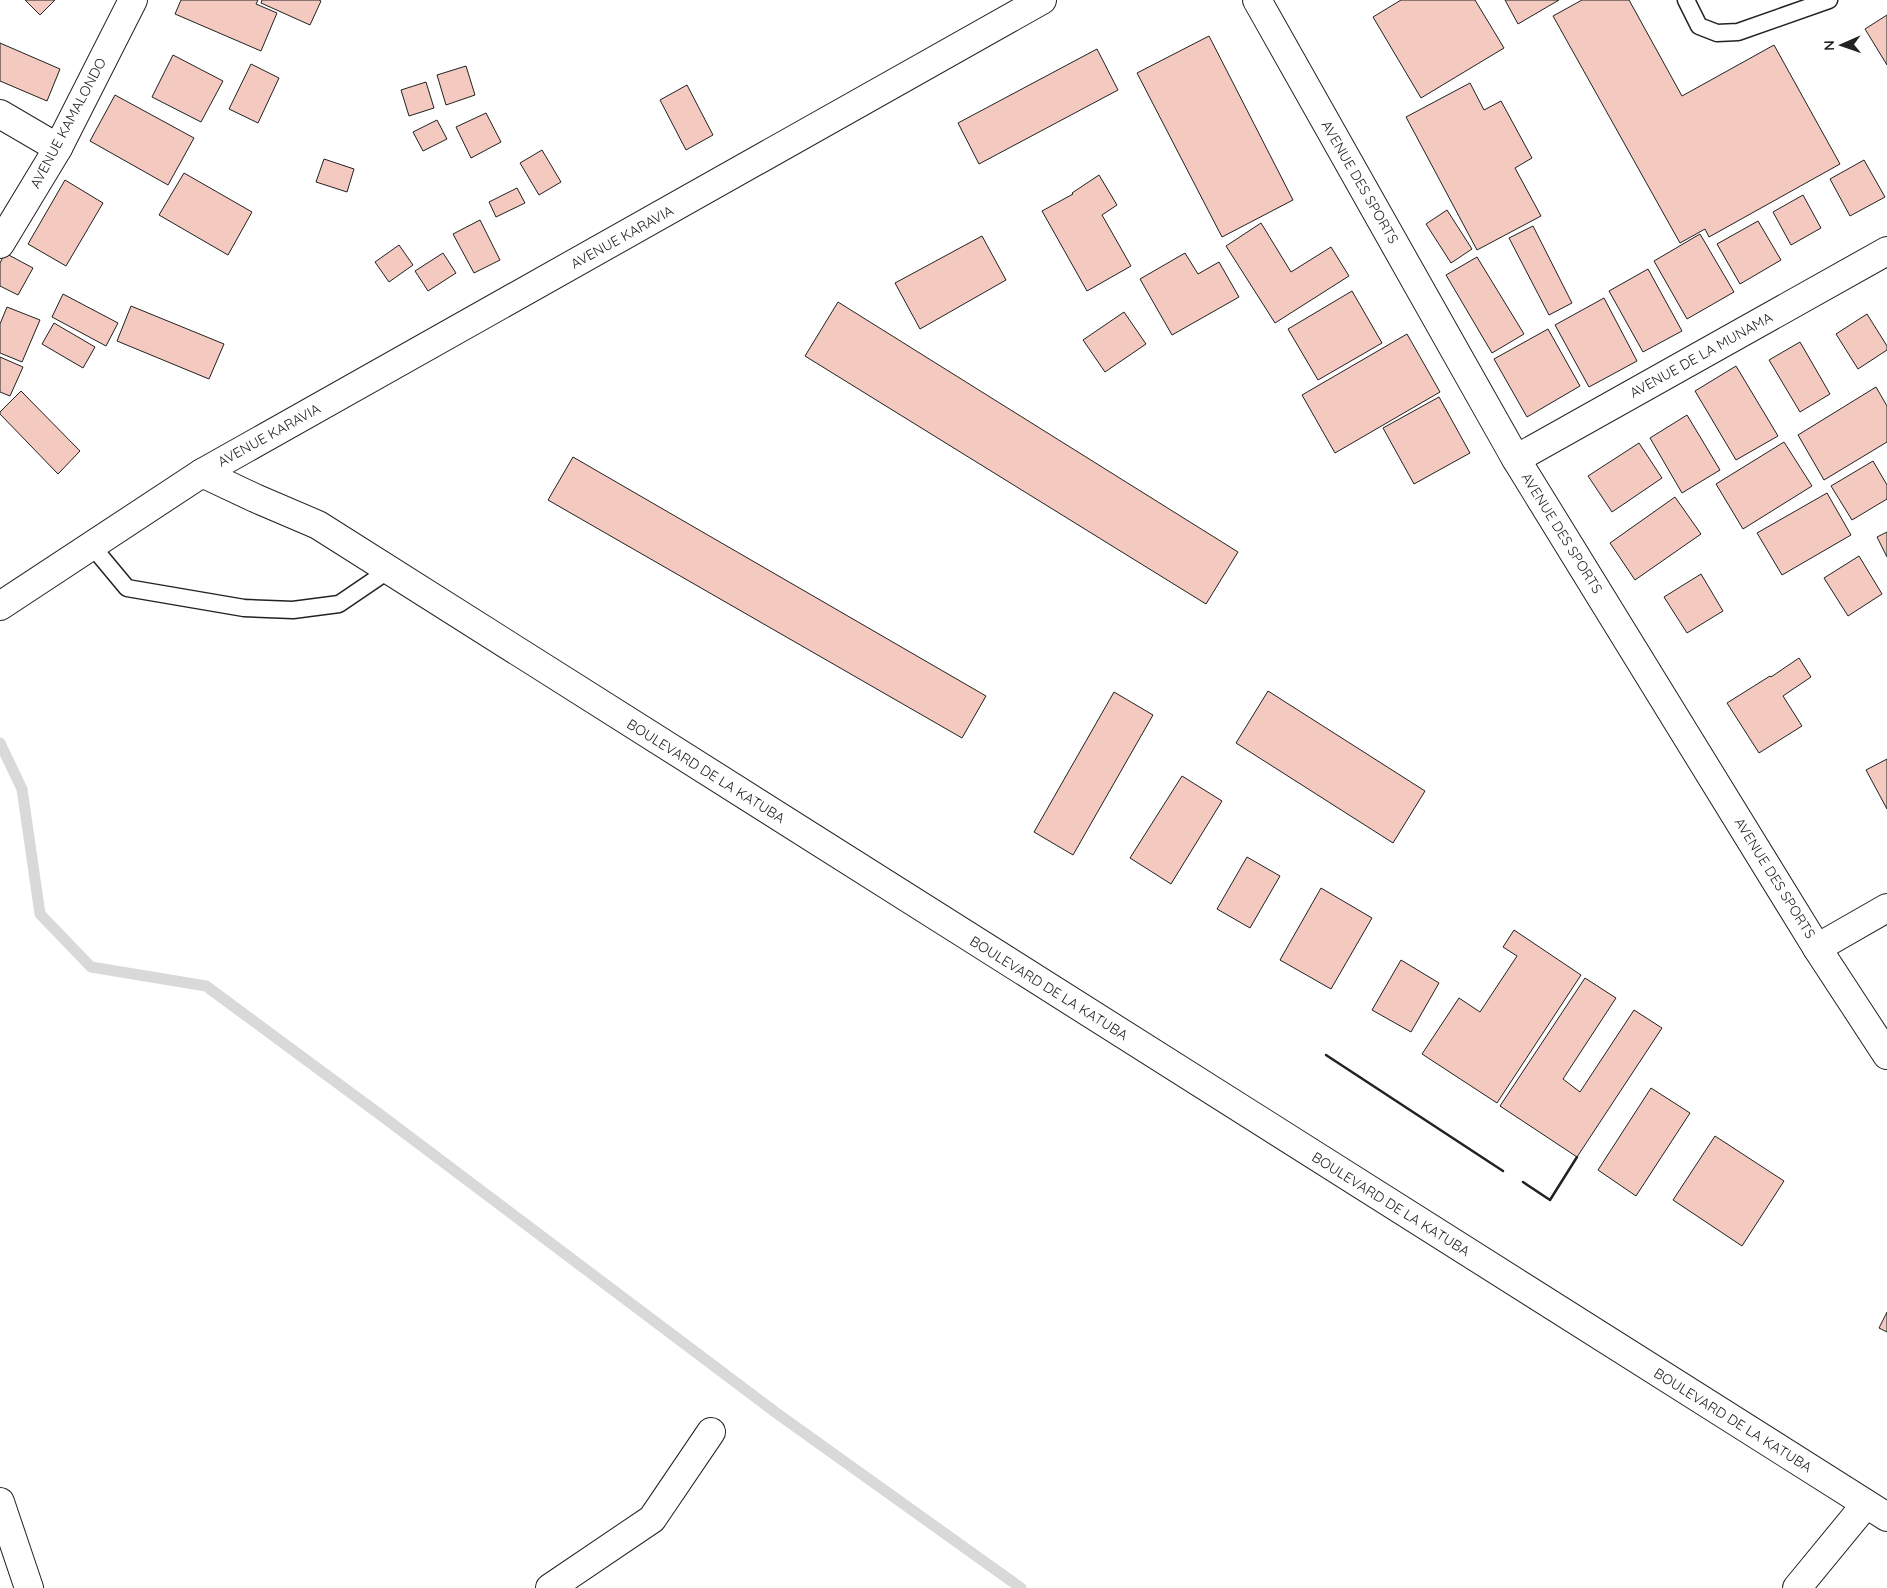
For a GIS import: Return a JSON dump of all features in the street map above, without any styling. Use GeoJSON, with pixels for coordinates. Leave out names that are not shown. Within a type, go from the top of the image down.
{"type":"FeatureCollection","features":[{"type":"Feature","properties":{"kind":"street","name":"AVENUE KAMALONDO"},"geometry":{"type":"LineString","coordinates":[[0,244],[58,148],[133,0]]}},
{"type":"Feature","properties":{"kind":"street","name":"AVENUE KARAVIA"},"geometry":{"type":"LineString","coordinates":[[0,606],[202,473],[1042,0]]}},
{"type":"Feature","properties":{"kind":"street","name":"AVENUE DES SPORTS"},"geometry":{"type":"LineString","coordinates":[[1257,0],[1516,459],[1817,948],[1887,1055]]}},
{"type":"Feature","properties":{"kind":"street"},"geometry":{"type":"LineString","coordinates":[[0,114],[58,148]]}},
{"type":"Feature","properties":{"kind":"street","name":"AVENUE DE LA MUNAMA"},"geometry":{"type":"LineString","coordinates":[[1516,459],[1887,251]]}},
{"type":"Feature","properties":{"kind":"street","name":"BOULEVARD DE LA KATUBA"},"geometry":{"type":"LineString","coordinates":[[202,473],[318,525],[1877,1510]]}},
{"type":"Feature","properties":{"kind":"street"},"geometry":{"type":"LineString","coordinates":[[1817,948],[1887,908]]}},
{"type":"Feature","properties":{"kind":"street"},"geometry":{"type":"LineString","coordinates":[[550,1588],[652,1519],[711,1432]]}},
{"type":"Feature","properties":{"kind":"street"},"geometry":{"type":"LineString","coordinates":[[0,1502],[29,1588]]}},
{"type":"Feature","properties":{"kind":"street"},"geometry":{"type":"LineString","coordinates":[[1797,1588],[1877,1510]]}},
{"type":"Feature","properties":{"kind":"lane"},"geometry":{"type":"LineString","coordinates":[[1686,0],[1699,26],[1717,33],[1738,32],[1829,0]]}},
{"type":"Feature","properties":{"kind":"lane"},"geometry":{"type":"LineString","coordinates":[[92,546],[127,588],[244,608],[293,610],[339,604],[389,570]]}},
{"type":"Feature","properties":{"kind":"building"},"geometry":{"type":"Polygon","coordinates":[[[25,0],[55,0],[40,15],[25,0]]]}},
{"type":"Feature","properties":{"kind":"building"},"geometry":{"type":"Polygon","coordinates":[[[181,0],[258,0],[256,4],[277,13],[261,51],[175,14],[181,0]]]}},
{"type":"Feature","properties":{"kind":"building"},"geometry":{"type":"Polygon","coordinates":[[[262,0],[321,1],[310,25],[261,3],[262,0]]]}},
{"type":"Feature","properties":{"kind":"building"},"geometry":{"type":"Polygon","coordinates":[[[1401,0],[1475,0],[1504,48],[1421,98],[1373,17],[1401,0]]]}},
{"type":"Feature","properties":{"kind":"building"},"geometry":{"type":"Polygon","coordinates":[[[1505,0],[1559,0],[1518,24],[1505,0]]]}},
{"type":"Feature","properties":{"kind":"building"},"geometry":{"type":"Polygon","coordinates":[[[1582,0],[1629,0],[1682,96],[1774,45],[1840,164],[1709,237],[1705,229],[1680,243],[1553,16],[1582,0]]]}},
{"type":"Feature","properties":{"kind":"building"},"geometry":{"type":"Polygon","coordinates":[[[1887,15],[1887,65],[1865,29],[1887,15]]]}},
{"type":"Feature","properties":{"kind":"building"},"geometry":{"type":"Polygon","coordinates":[[[1209,36],[1293,200],[1222,237],[1137,73],[1209,36]]]}},
{"type":"Feature","properties":{"kind":"building"},"geometry":{"type":"Polygon","coordinates":[[[0,43],[60,69],[47,101],[0,81],[0,43]]]}},
{"type":"Feature","properties":{"kind":"building"},"geometry":{"type":"Polygon","coordinates":[[[1097,49],[1118,90],[979,164],[958,123],[1097,49]]]}},
{"type":"Feature","properties":{"kind":"building"},"geometry":{"type":"Polygon","coordinates":[[[173,55],[223,81],[201,122],[152,97],[173,55]]]}},
{"type":"Feature","properties":{"kind":"building"},"geometry":{"type":"Polygon","coordinates":[[[251,64],[279,78],[258,123],[229,109],[251,64]]]}},
{"type":"Feature","properties":{"kind":"building"},"geometry":{"type":"Polygon","coordinates":[[[466,66],[475,95],[446,105],[437,75],[466,66]]]}},
{"type":"Feature","properties":{"kind":"building"},"geometry":{"type":"Polygon","coordinates":[[[426,82],[434,108],[409,116],[401,90],[426,82]]]}},
{"type":"Feature","properties":{"kind":"building"},"geometry":{"type":"Polygon","coordinates":[[[1470,83],[1484,110],[1501,101],[1532,158],[1515,168],[1541,216],[1477,250],[1406,117],[1470,83]]]}},
{"type":"Feature","properties":{"kind":"building"},"geometry":{"type":"Polygon","coordinates":[[[687,85],[713,135],[686,150],[660,100],[687,85]]]}},
{"type":"Feature","properties":{"kind":"building"},"geometry":{"type":"Polygon","coordinates":[[[115,95],[194,138],[168,185],[90,141],[115,95]]]}},
{"type":"Feature","properties":{"kind":"building"},"geometry":{"type":"Polygon","coordinates":[[[486,113],[501,142],[471,158],[456,127],[486,113]]]}},
{"type":"Feature","properties":{"kind":"building"},"geometry":{"type":"Polygon","coordinates":[[[437,120],[447,139],[423,151],[413,132],[437,120]]]}},
{"type":"Feature","properties":{"kind":"building"},"geometry":{"type":"Polygon","coordinates":[[[542,150],[561,182],[539,195],[520,163],[542,150]]]}},
{"type":"Feature","properties":{"kind":"building"},"geometry":{"type":"Polygon","coordinates":[[[324,159],[354,169],[347,192],[316,182],[324,159]]]}},
{"type":"Feature","properties":{"kind":"building"},"geometry":{"type":"Polygon","coordinates":[[[1864,160],[1885,197],[1850,216],[1830,179],[1864,160]]]}},
{"type":"Feature","properties":{"kind":"building"},"geometry":{"type":"Polygon","coordinates":[[[184,173],[252,212],[228,255],[159,215],[184,173]]]}},
{"type":"Feature","properties":{"kind":"building"},"geometry":{"type":"Polygon","coordinates":[[[1099,175],[1117,205],[1102,215],[1131,266],[1087,291],[1042,211],[1073,194],[1099,175]]]}},
{"type":"Feature","properties":{"kind":"building"},"geometry":{"type":"Polygon","coordinates":[[[65,180],[103,203],[66,266],[28,244],[65,180]]]}},
{"type":"Feature","properties":{"kind":"building"},"geometry":{"type":"Polygon","coordinates":[[[517,188],[525,203],[496,217],[489,202],[517,188]]]}},
{"type":"Feature","properties":{"kind":"building"},"geometry":{"type":"Polygon","coordinates":[[[1803,195],[1821,228],[1791,245],[1773,212],[1803,195]]]}},
{"type":"Feature","properties":{"kind":"building"},"geometry":{"type":"Polygon","coordinates":[[[1447,210],[1472,249],[1451,263],[1426,224],[1447,210]]]}},
{"type":"Feature","properties":{"kind":"building"},"geometry":{"type":"Polygon","coordinates":[[[480,220],[500,260],[474,273],[453,234],[480,220]]]}},
{"type":"Feature","properties":{"kind":"building"},"geometry":{"type":"Polygon","coordinates":[[[1758,221],[1781,260],[1740,284],[1717,244],[1758,221]]]}},
{"type":"Feature","properties":{"kind":"building"},"geometry":{"type":"Polygon","coordinates":[[[1261,223],[1291,272],[1331,247],[1349,276],[1275,323],[1226,246],[1261,223]]]}},
{"type":"Feature","properties":{"kind":"building"},"geometry":{"type":"Polygon","coordinates":[[[1533,226],[1572,303],[1549,315],[1509,238],[1533,226]]]}},
{"type":"Feature","properties":{"kind":"building"},"geometry":{"type":"Polygon","coordinates":[[[1700,234],[1734,292],[1687,319],[1654,261],[1700,234]]]}},
{"type":"Feature","properties":{"kind":"building"},"geometry":{"type":"Polygon","coordinates":[[[982,236],[1006,280],[920,329],[895,283],[982,236]]]}},
{"type":"Feature","properties":{"kind":"building"},"geometry":{"type":"Polygon","coordinates":[[[399,245],[413,265],[389,282],[375,262],[399,245]]]}},
{"type":"Feature","properties":{"kind":"building"},"geometry":{"type":"Polygon","coordinates":[[[5,253],[33,268],[18,295],[0,286],[0,263],[5,253]]]}},
{"type":"Feature","properties":{"kind":"building"},"geometry":{"type":"Polygon","coordinates":[[[443,253],[456,273],[428,291],[415,271],[443,253]]]}},
{"type":"Feature","properties":{"kind":"building"},"geometry":{"type":"Polygon","coordinates":[[[1185,253],[1198,274],[1219,262],[1239,297],[1172,335],[1140,279],[1185,253]]]}},
{"type":"Feature","properties":{"kind":"building"},"geometry":{"type":"Polygon","coordinates":[[[1477,257],[1524,334],[1492,353],[1446,275],[1477,257]]]}},
{"type":"Feature","properties":{"kind":"building"},"geometry":{"type":"Polygon","coordinates":[[[1648,269],[1682,331],[1643,352],[1609,291],[1648,269]]]}},
{"type":"Feature","properties":{"kind":"building"},"geometry":{"type":"Polygon","coordinates":[[[1352,291],[1382,343],[1318,380],[1288,329],[1352,291]]]}},
{"type":"Feature","properties":{"kind":"building"},"geometry":{"type":"Polygon","coordinates":[[[63,294],[118,323],[106,346],[52,317],[63,294]]]}},
{"type":"Feature","properties":{"kind":"building"},"geometry":{"type":"Polygon","coordinates":[[[1604,298],[1637,361],[1589,387],[1555,325],[1604,298]]]}},
{"type":"Feature","properties":{"kind":"building"},"geometry":{"type":"Polygon","coordinates":[[[838,302],[1238,552],[1206,604],[805,356],[838,302]]]}},
{"type":"Feature","properties":{"kind":"building"},"geometry":{"type":"Polygon","coordinates":[[[131,306],[224,344],[209,379],[117,341],[131,306]]]}},
{"type":"Feature","properties":{"kind":"building"},"geometry":{"type":"Polygon","coordinates":[[[7,307],[40,320],[22,362],[0,353],[0,324],[7,307]]]}},
{"type":"Feature","properties":{"kind":"building"},"geometry":{"type":"Polygon","coordinates":[[[1124,312],[1146,344],[1105,372],[1083,340],[1124,312]]]}},
{"type":"Feature","properties":{"kind":"building"},"geometry":{"type":"Polygon","coordinates":[[[1867,314],[1887,346],[1887,350],[1858,369],[1836,334],[1867,314]]]}},
{"type":"Feature","properties":{"kind":"building"},"geometry":{"type":"Polygon","coordinates":[[[54,323],[95,347],[83,368],[42,344],[54,323]]]}},
{"type":"Feature","properties":{"kind":"building"},"geometry":{"type":"Polygon","coordinates":[[[1548,329],[1580,386],[1527,417],[1494,359],[1548,329]]]}},
{"type":"Feature","properties":{"kind":"building"},"geometry":{"type":"Polygon","coordinates":[[[1407,334],[1440,392],[1335,453],[1302,395],[1407,334]]]}},
{"type":"Feature","properties":{"kind":"building"},"geometry":{"type":"Polygon","coordinates":[[[1800,342],[1830,394],[1800,412],[1769,360],[1800,342]]]}},
{"type":"Feature","properties":{"kind":"building"},"geometry":{"type":"Polygon","coordinates":[[[0,357],[23,367],[10,396],[0,392],[0,357]]]}},
{"type":"Feature","properties":{"kind":"building"},"geometry":{"type":"Polygon","coordinates":[[[1736,366],[1778,436],[1736,460],[1695,391],[1736,366]]]}},
{"type":"Feature","properties":{"kind":"building"},"geometry":{"type":"Polygon","coordinates":[[[1876,387],[1887,406],[1887,442],[1824,480],[1798,435],[1876,387]]]}},
{"type":"Feature","properties":{"kind":"building"},"geometry":{"type":"Polygon","coordinates":[[[21,391],[80,451],[58,474],[0,414],[21,391]]]}},
{"type":"Feature","properties":{"kind":"building"},"geometry":{"type":"Polygon","coordinates":[[[1439,397],[1470,453],[1414,484],[1383,428],[1439,397]]]}},
{"type":"Feature","properties":{"kind":"building"},"geometry":{"type":"Polygon","coordinates":[[[1687,415],[1720,470],[1682,493],[1650,438],[1687,415]]]}},
{"type":"Feature","properties":{"kind":"building"},"geometry":{"type":"Polygon","coordinates":[[[1784,442],[1812,486],[1743,529],[1716,484],[1784,442]]]}},
{"type":"Feature","properties":{"kind":"building"},"geometry":{"type":"Polygon","coordinates":[[[1639,443],[1662,478],[1612,512],[1588,476],[1639,443]]]}},
{"type":"Feature","properties":{"kind":"building"},"geometry":{"type":"Polygon","coordinates":[[[573,457],[986,696],[962,738],[548,500],[573,457]]]}},
{"type":"Feature","properties":{"kind":"building"},"geometry":{"type":"Polygon","coordinates":[[[1873,461],[1887,485],[1887,499],[1852,520],[1831,486],[1873,461]]]}},
{"type":"Feature","properties":{"kind":"building"},"geometry":{"type":"Polygon","coordinates":[[[1827,493],[1851,535],[1782,575],[1757,533],[1827,493]]]}},
{"type":"Feature","properties":{"kind":"building"},"geometry":{"type":"Polygon","coordinates":[[[1675,497],[1701,534],[1635,580],[1610,543],[1675,497]]]}},
{"type":"Feature","properties":{"kind":"building"},"geometry":{"type":"Polygon","coordinates":[[[1887,532],[1887,557],[1877,537],[1887,532]]]}},
{"type":"Feature","properties":{"kind":"building"},"geometry":{"type":"Polygon","coordinates":[[[1859,556],[1882,594],[1848,616],[1824,578],[1859,556]]]}},
{"type":"Feature","properties":{"kind":"building"},"geometry":{"type":"Polygon","coordinates":[[[1701,574],[1723,611],[1687,633],[1664,597],[1701,574]]]}},
{"type":"Feature","properties":{"kind":"building"},"geometry":{"type":"Polygon","coordinates":[[[1799,658],[1811,677],[1783,696],[1802,726],[1759,753],[1727,703],[1799,658]]]}},
{"type":"Feature","properties":{"kind":"building"},"geometry":{"type":"Polygon","coordinates":[[[1268,691],[1425,791],[1393,843],[1236,743],[1268,691]]]}},
{"type":"Feature","properties":{"kind":"building"},"geometry":{"type":"Polygon","coordinates":[[[1114,692],[1153,715],[1073,855],[1034,832],[1114,692]]]}},
{"type":"Feature","properties":{"kind":"building"},"geometry":{"type":"Polygon","coordinates":[[[1887,759],[1887,809],[1866,770],[1887,759]]]}},
{"type":"Feature","properties":{"kind":"building"},"geometry":{"type":"Polygon","coordinates":[[[1182,776],[1222,801],[1171,884],[1130,858],[1182,776]]]}},
{"type":"Feature","properties":{"kind":"building"},"geometry":{"type":"Polygon","coordinates":[[[1247,857],[1280,876],[1250,928],[1217,909],[1247,857]]]}},
{"type":"Feature","properties":{"kind":"building"},"geometry":{"type":"Polygon","coordinates":[[[1321,888],[1372,918],[1331,989],[1280,960],[1321,888]]]}},
{"type":"Feature","properties":{"kind":"building"},"geometry":{"type":"Polygon","coordinates":[[[1514,930],[1581,975],[1497,1103],[1422,1054],[1459,998],[1480,1012],[1517,956],[1503,947],[1514,930]]]}},
{"type":"Feature","properties":{"kind":"building"},"geometry":{"type":"Polygon","coordinates":[[[1401,960],[1439,983],[1411,1032],[1372,1010],[1401,960]]]}},
{"type":"Feature","properties":{"kind":"building"},"geometry":{"type":"Polygon","coordinates":[[[1585,978],[1616,998],[1563,1079],[1580,1092],[1634,1010],[1662,1028],[1577,1157],[1500,1106],[1585,978]]]}},
{"type":"Feature","properties":{"kind":"building"},"geometry":{"type":"Polygon","coordinates":[[[1651,1088],[1690,1113],[1636,1196],[1598,1170],[1651,1088]]]}},
{"type":"Feature","properties":{"kind":"building"},"geometry":{"type":"Polygon","coordinates":[[[1715,1136],[1784,1181],[1742,1246],[1673,1200],[1715,1136]]]}},
{"type":"Feature","properties":{"kind":"building"},"geometry":{"type":"Polygon","coordinates":[[[1887,1312],[1887,1332],[1879,1328],[1887,1312]]]}},
{"type":"Feature","properties":{"kind":"waterway"},"geometry":{"type":"LineString","coordinates":[[0,743],[22,789],[40,914],[91,967],[206,986],[775,1412],[1021,1588]]}},
{"type":"Feature","properties":{"kind":"wall"},"geometry":{"type":"LineString","coordinates":[[1326,1055],[1503,1171]]}},
{"type":"Feature","properties":{"kind":"wall"},"geometry":{"type":"LineString","coordinates":[[1523,1182],[1550,1200],[1577,1157]]}}]}
